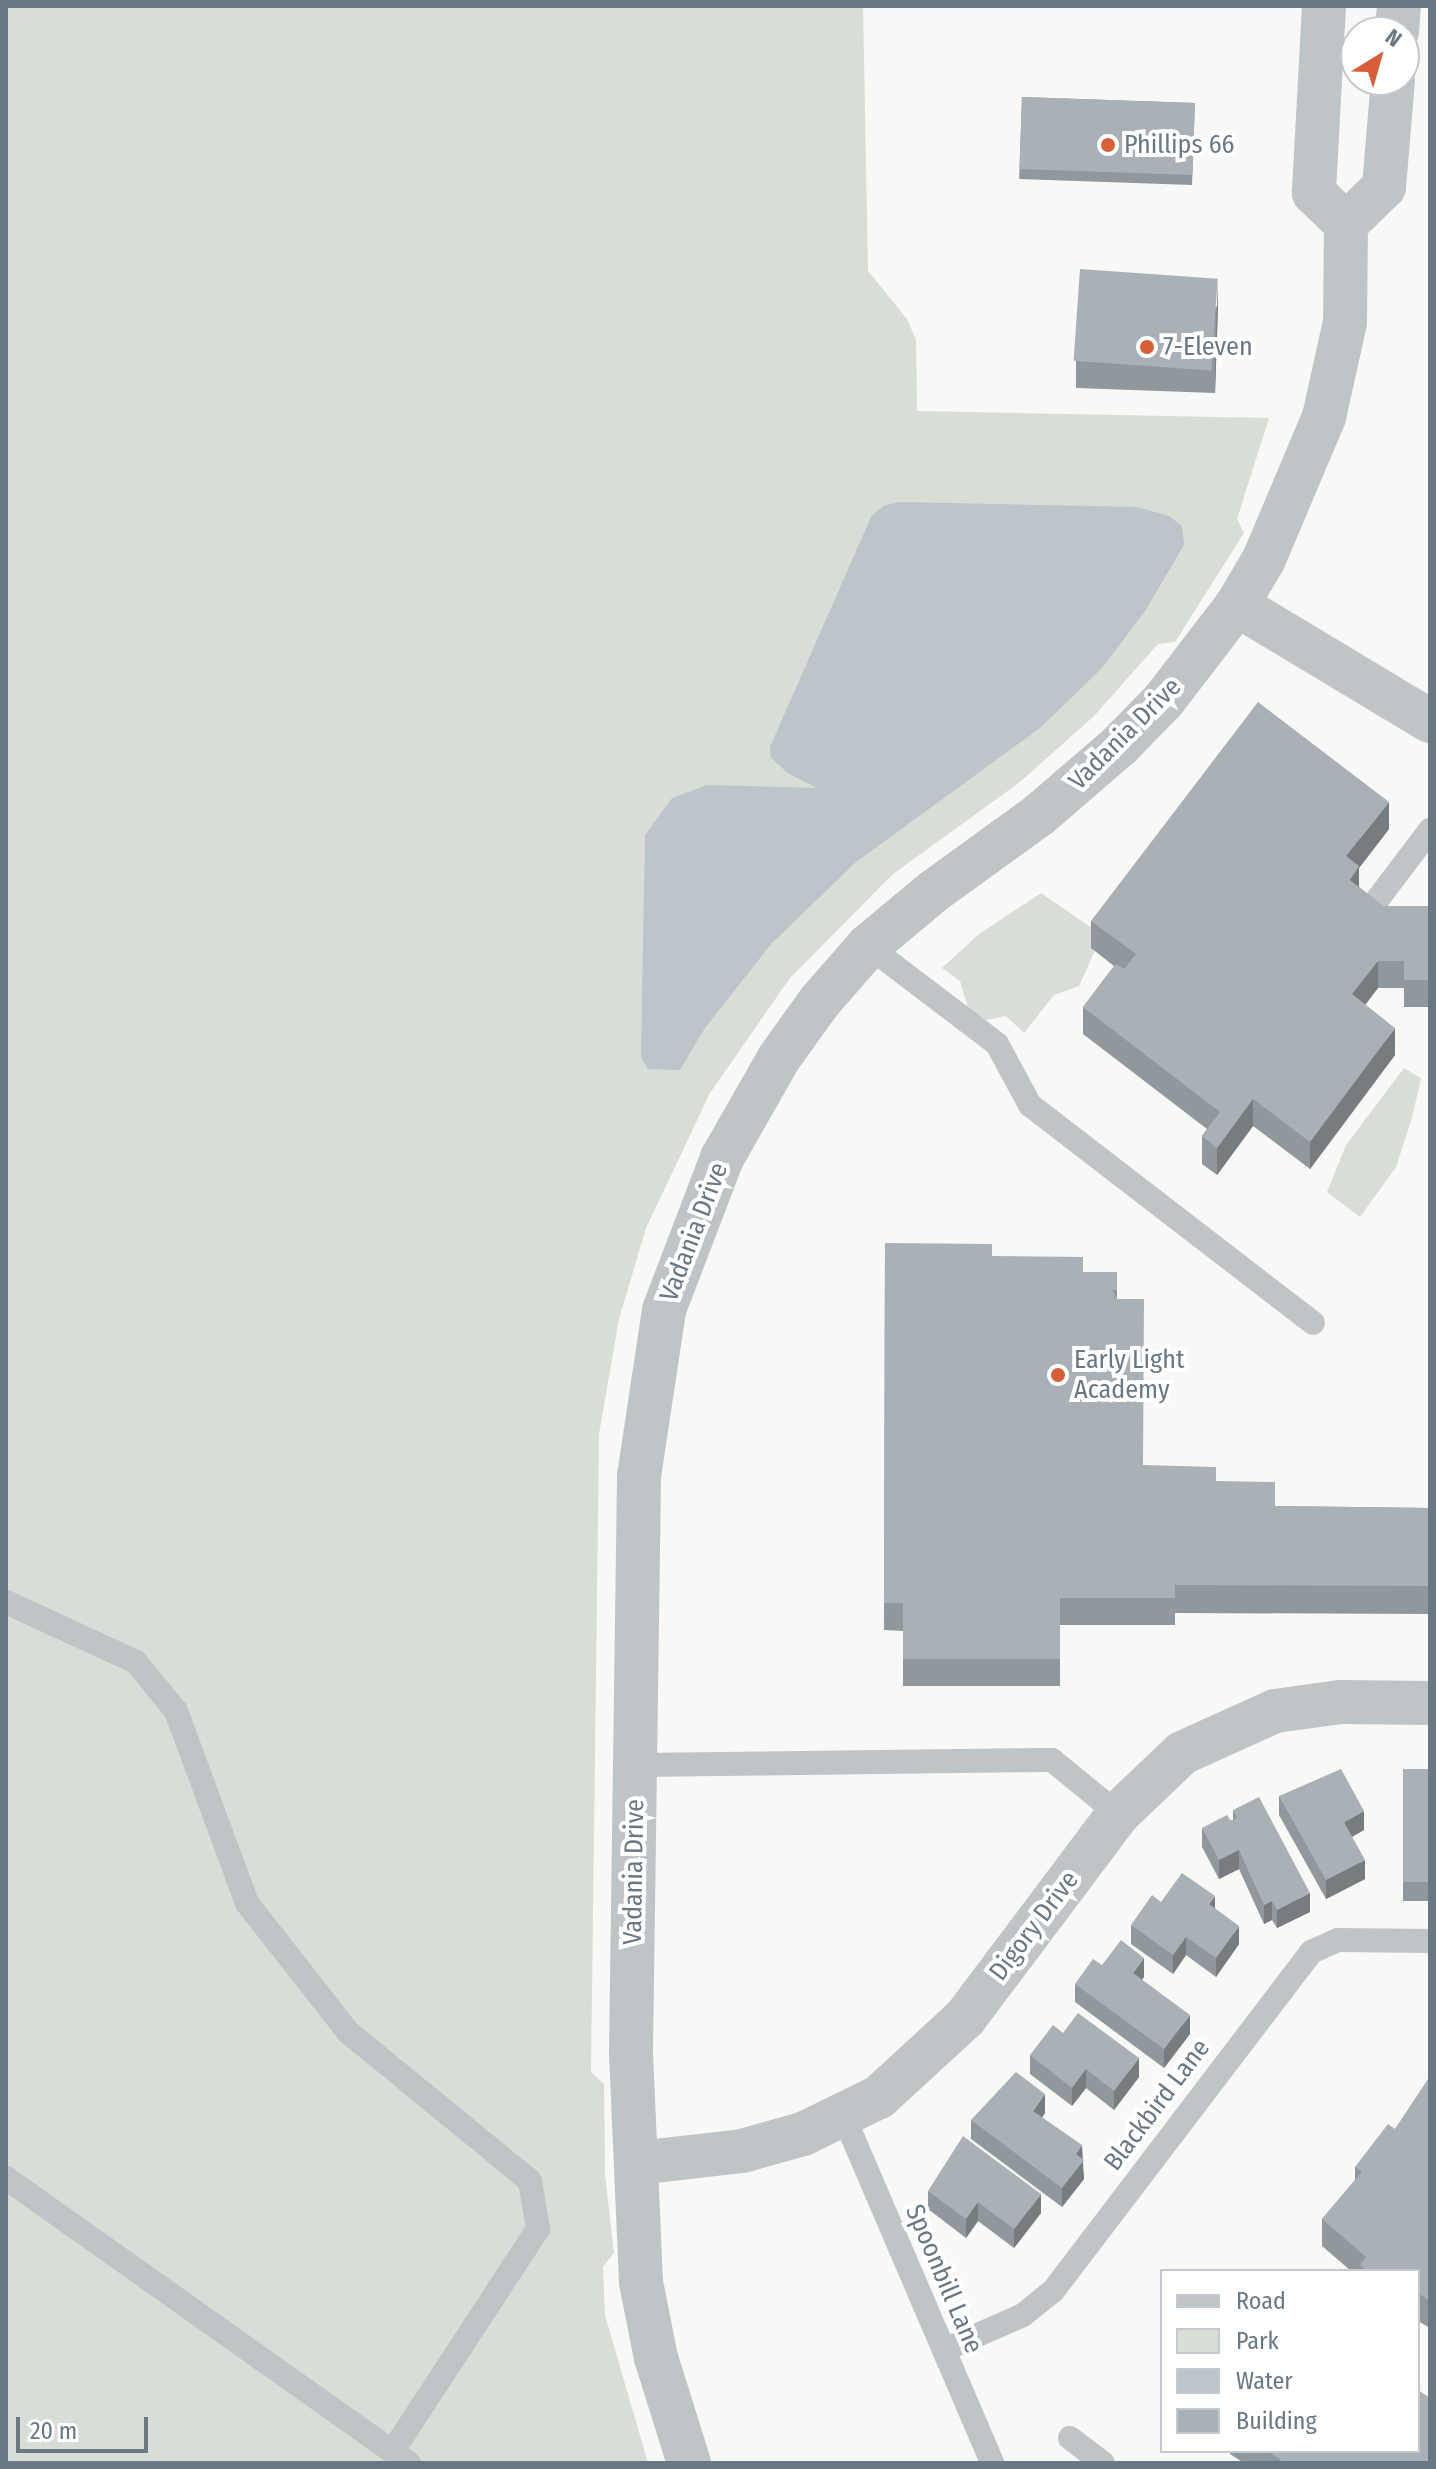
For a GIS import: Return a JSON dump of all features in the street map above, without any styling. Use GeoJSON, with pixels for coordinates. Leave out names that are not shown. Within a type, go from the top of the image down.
{"type":"FeatureCollection","features":[{"type":"Feature","properties":{"kind":"street"},"geometry":{"type":"LineString","coordinates":[[1324,6],[1314,193],[1346,224],[1384,187],[1392,96]]}},
{"type":"Feature","properties":{"kind":"street","name":"Vadania Drive"},"geometry":{"type":"LineString","coordinates":[[689,2463],[656,2358],[641,2282],[631,2051],[639,1476],[664,1310],[702,1203],[747,1109],[820,1001],[868,946],[1084,779],[1164,700],[1237,605],[1264,559],[1324,417],[1345,322],[1346,224]]}},
{"type":"Feature","properties":{"kind":"street"},"geometry":{"type":"LineString","coordinates":[[1237,605],[1430,721]]}},
{"type":"Feature","properties":{"kind":"street","name":"Digory Drive"},"geometry":{"type":"LineString","coordinates":[[637,2163],[742,2151],[844,2117],[907,2075],[965,2018],[1118,1814],[1160,1770],[1241,1722],[1310,1704],[1430,1703]]}},
{"type":"Feature","properties":{"kind":"lane"},"geometry":{"type":"LineString","coordinates":[[1365,916],[1430,830]]}},
{"type":"Feature","properties":{"kind":"lane"},"geometry":{"type":"LineString","coordinates":[[868,946],[997,1044],[1030,1105],[1313,1323]]}},
{"type":"Feature","properties":{"kind":"lane"},"geometry":{"type":"LineString","coordinates":[[6,1602],[136,1662],[176,1711],[247,1903],[348,2032],[530,2181],[538,2229],[401,2457],[6,2178]]}},
{"type":"Feature","properties":{"kind":"lane"},"geometry":{"type":"LineString","coordinates":[[636,1765],[1052,1760],[1118,1814]]}},
{"type":"Feature","properties":{"kind":"lane","name":"Blackbird Lane"},"geometry":{"type":"LineString","coordinates":[[944,2350],[1023,2315],[1053,2291],[1311,1952],[1338,1940],[1430,1941]]}},
{"type":"Feature","properties":{"kind":"lane","name":"Spoonbill Lane"},"geometry":{"type":"LineString","coordinates":[[844,2117],[992,2463]]}},
{"type":"Feature","properties":{"kind":"lane"},"geometry":{"type":"LineString","coordinates":[[1070,2438],[1103,2463]]}},
{"type":"Feature","properties":{"kind":"green space"},"geometry":{"type":"Polygon","coordinates":[[[6,6],[863,6],[868,271],[907,319],[916,340],[917,411],[1269,418],[1237,519],[1244,533],[1175,642],[1158,644],[1094,716],[1020,782],[893,874],[790,978],[710,1093],[646,1228],[619,1319],[599,1434],[591,2072],[604,2084],[605,2174],[614,2253],[603,2267],[605,2315],[648,2463],[6,2463],[6,6]]]}},
{"type":"Feature","properties":{"kind":"green space"},"geometry":{"type":"Polygon","coordinates":[[[1041,893],[1102,935],[1079,986],[1054,995],[1024,1033],[1006,1016],[986,1020],[969,1011],[960,981],[942,968],[978,935],[1041,893]]]}},
{"type":"Feature","properties":{"kind":"green space"},"geometry":{"type":"Polygon","coordinates":[[[1404,1068],[1421,1078],[1412,1118],[1396,1167],[1360,1217],[1327,1192],[1346,1145],[1404,1068]]]}},
{"type":"Feature","properties":{"kind":"water"},"geometry":{"type":"Polygon","coordinates":[[[899,502],[1137,507],[1169,516],[1182,526],[1184,545],[1145,611],[1103,667],[1040,728],[856,862],[771,944],[705,1028],[680,1070],[648,1069],[641,1057],[645,835],[672,798],[707,785],[817,788],[789,774],[771,758],[770,747],[871,517],[883,506],[899,502]]]}},
{"type":"Feature","properties":{"kind":"building","name":"Phillips 66"},"geometry":{"type":"Polygon","coordinates":[[[1022,97],[1195,103],[1192,175],[1019,169],[1022,97]]]}},
{"type":"Feature","properties":{"kind":"building","name":"7-Eleven"},"geometry":{"type":"Polygon","coordinates":[[[1080,269],[1218,279],[1211,370],[1074,361],[1080,269]]]}},
{"type":"Feature","properties":{"kind":"building"},"geometry":{"type":"Polygon","coordinates":[[[1258,702],[1389,802],[1346,856],[1359,866],[1350,880],[1383,906],[1430,906],[1430,980],[1404,980],[1404,961],[1378,961],[1352,994],[1395,1028],[1310,1142],[1253,1099],[1217,1148],[1202,1136],[1220,1112],[1083,1007],[1116,964],[1124,969],[1136,954],[1091,921],[1258,702]]]}},
{"type":"Feature","properties":{"kind":"building","name":"Early Light Academy"},"geometry":{"type":"Polygon","coordinates":[[[885,1243],[992,1244],[992,1256],[1083,1257],[1083,1272],[1117,1272],[1117,1290],[1112,1290],[1117,1299],[1144,1299],[1143,1465],[1216,1467],[1216,1481],[1275,1482],[1275,1506],[1430,1508],[1430,1586],[1175,1585],[1175,1598],[1060,1598],[1060,1659],[903,1659],[903,1603],[884,1603],[885,1243]]]}},
{"type":"Feature","properties":{"kind":"building"},"geometry":{"type":"Polygon","coordinates":[[[1341,1769],[1364,1811],[1344,1822],[1365,1860],[1326,1880],[1279,1796],[1341,1769]]]}},
{"type":"Feature","properties":{"kind":"building"},"geometry":{"type":"Polygon","coordinates":[[[1403,1769],[1430,1769],[1430,1882],[1403,1882],[1403,1769]]]}},
{"type":"Feature","properties":{"kind":"building"},"geometry":{"type":"Polygon","coordinates":[[[1259,1797],[1310,1893],[1277,1910],[1272,1901],[1264,1905],[1239,1850],[1219,1860],[1202,1828],[1227,1815],[1231,1821],[1237,1818],[1233,1810],[1259,1797]]]}},
{"type":"Feature","properties":{"kind":"building"},"geometry":{"type":"Polygon","coordinates":[[[1182,1873],[1215,1896],[1209,1904],[1239,1926],[1216,1958],[1186,1937],[1173,1955],[1131,1925],[1152,1895],[1161,1902],[1182,1873]]]}},
{"type":"Feature","properties":{"kind":"building"},"geometry":{"type":"Polygon","coordinates":[[[1121,1940],[1144,1958],[1133,1973],[1190,2015],[1164,2049],[1075,1984],[1093,1959],[1102,1965],[1121,1940]]]}},
{"type":"Feature","properties":{"kind":"building"},"geometry":{"type":"Polygon","coordinates":[[[1078,2013],[1139,2058],[1114,2091],[1086,2069],[1072,2088],[1030,2055],[1053,2025],[1063,2033],[1078,2013]]]}},
{"type":"Feature","properties":{"kind":"building"},"geometry":{"type":"Polygon","coordinates":[[[1016,2072],[1045,2094],[1033,2111],[1082,2145],[1076,2154],[1084,2160],[1062,2188],[971,2120],[1016,2072]]]}},
{"type":"Feature","properties":{"kind":"building"},"geometry":{"type":"Polygon","coordinates":[[[1430,2080],[1430,2301],[1420,2294],[1420,2269],[1365,2269],[1360,2265],[1366,2257],[1322,2219],[1362,2172],[1355,2167],[1388,2124],[1395,2129],[1430,2080]]]}},
{"type":"Feature","properties":{"kind":"building"},"geometry":{"type":"Polygon","coordinates":[[[963,2136],[1041,2194],[1014,2229],[978,2202],[966,2219],[928,2191],[963,2136]]]}},
{"type":"Feature","properties":{"kind":"building"},"geometry":{"type":"Polygon","coordinates":[[[1420,2391],[1430,2398],[1430,2457],[1426,2463],[1278,2463],[1281,2460],[1270,2453],[1420,2453],[1420,2391]]]}},
{"type":"Feature","properties":{"kind":"place","name":"Phillips 66"},"geometry":{"type":"Point","coordinates":[1108,145]}},
{"type":"Feature","properties":{"kind":"place","name":"7-Eleven"},"geometry":{"type":"Point","coordinates":[1147,347]}},
{"type":"Feature","properties":{"kind":"place","name":"Early Light Academy"},"geometry":{"type":"Point","coordinates":[1058,1375]}}]}
